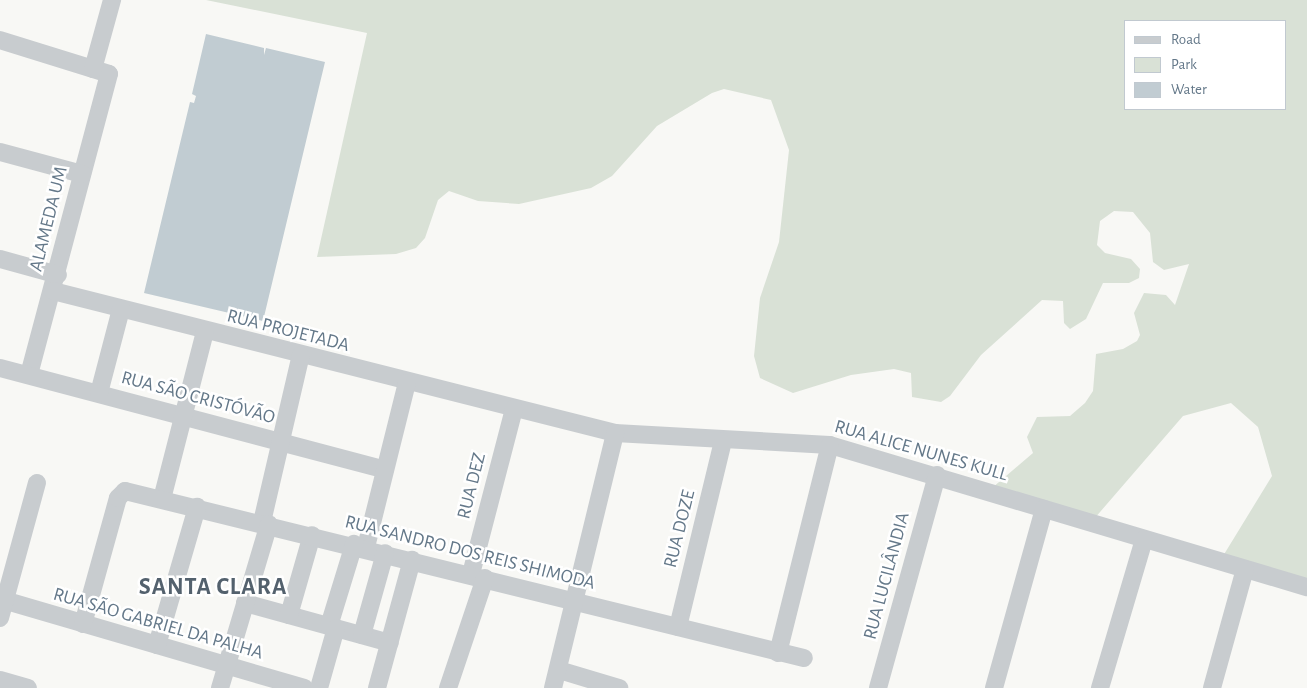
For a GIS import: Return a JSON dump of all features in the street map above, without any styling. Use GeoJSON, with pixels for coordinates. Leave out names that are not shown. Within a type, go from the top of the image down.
{"type":"FeatureCollection","features":[{"type":"Feature","properties":{"kind":"street","name":"ALAMEDA UM"},"geometry":{"type":"LineString","coordinates":[[29,375],[55,283],[82,174],[112,0]]}},
{"type":"Feature","properties":{"kind":"street"},"geometry":{"type":"LineString","coordinates":[[0,40],[101,71]]}},
{"type":"Feature","properties":{"kind":"street"},"geometry":{"type":"LineString","coordinates":[[0,152],[82,174]]}},
{"type":"Feature","properties":{"kind":"street","name":"RUA PROJETADA"},"geometry":{"type":"LineString","coordinates":[[0,259],[121,309],[205,332],[514,409]]}},
{"type":"Feature","properties":{"kind":"street"},"geometry":{"type":"LineString","coordinates":[[99,393],[121,309]]}},
{"type":"Feature","properties":{"kind":"street"},"geometry":{"type":"LineString","coordinates":[[162,498],[205,332]]}},
{"type":"Feature","properties":{"kind":"street"},"geometry":{"type":"LineString","coordinates":[[220,688],[245,603],[265,523],[280,442],[301,355]]}},
{"type":"Feature","properties":{"kind":"street","name":"RUA SÃO CRISTÓVÃO"},"geometry":{"type":"LineString","coordinates":[[0,368],[385,470]]}},
{"type":"Feature","properties":{"kind":"street"},"geometry":{"type":"LineString","coordinates":[[319,688],[332,627],[385,470],[407,383]]}},
{"type":"Feature","properties":{"kind":"street","name":"RUA ALICE NUNES KULL"},"geometry":{"type":"LineString","coordinates":[[514,409],[615,433],[723,441],[830,445],[937,475],[1044,509],[1307,587]]}},
{"type":"Feature","properties":{"kind":"street","name":"RUA DEZ"},"geometry":{"type":"LineString","coordinates":[[448,688],[478,576],[514,409]]}},
{"type":"Feature","properties":{"kind":"street"},"geometry":{"type":"LineString","coordinates":[[553,688],[559,670],[615,433]]}},
{"type":"Feature","properties":{"kind":"street","name":"RUA DOZE"},"geometry":{"type":"LineString","coordinates":[[678,627],[723,441]]}},
{"type":"Feature","properties":{"kind":"street"},"geometry":{"type":"LineString","coordinates":[[778,652],[830,445]]}},
{"type":"Feature","properties":{"kind":"street","name":"RUA LUCILÂNDIA"},"geometry":{"type":"LineString","coordinates":[[878,688],[937,475]]}},
{"type":"Feature","properties":{"kind":"street"},"geometry":{"type":"LineString","coordinates":[[0,618],[3,600],[37,483]]}},
{"type":"Feature","properties":{"kind":"street","name":"RUA SANDRO DOS REIS SHIMODA"},"geometry":{"type":"LineString","coordinates":[[82,624],[118,498],[125,492],[162,498],[360,546],[804,658]]}},
{"type":"Feature","properties":{"kind":"street"},"geometry":{"type":"LineString","coordinates":[[157,646],[197,507]]}},
{"type":"Feature","properties":{"kind":"street"},"geometry":{"type":"LineString","coordinates":[[994,688],[1044,509]]}},
{"type":"Feature","properties":{"kind":"street"},"geometry":{"type":"LineString","coordinates":[[289,614],[312,535]]}},
{"type":"Feature","properties":{"kind":"street"},"geometry":{"type":"LineString","coordinates":[[1100,688],[1144,539]]}},
{"type":"Feature","properties":{"kind":"street"},"geometry":{"type":"LineString","coordinates":[[362,635],[385,553]]}},
{"type":"Feature","properties":{"kind":"street"},"geometry":{"type":"LineString","coordinates":[[377,688],[412,560]]}},
{"type":"Feature","properties":{"kind":"street"},"geometry":{"type":"LineString","coordinates":[[1212,688],[1245,569]]}},
{"type":"Feature","properties":{"kind":"street","name":"RUA SÃO GABRIEL DA PALHA"},"geometry":{"type":"LineString","coordinates":[[3,600],[300,687]]}},
{"type":"Feature","properties":{"kind":"street"},"geometry":{"type":"LineString","coordinates":[[245,603],[390,643]]}},
{"type":"Feature","properties":{"kind":"street"},"geometry":{"type":"LineString","coordinates":[[559,670],[619,688]]}},
{"type":"Feature","properties":{"kind":"street"},"geometry":{"type":"LineString","coordinates":[[0,680],[28,688]]}},
{"type":"Feature","properties":{"kind":"green space"},"geometry":{"type":"Polygon","coordinates":[[[206,0],[1307,0],[1307,580],[1223,556],[1272,476],[1258,427],[1231,403],[1183,416],[1094,519],[992,488],[1033,453],[1027,437],[1037,417],[1070,416],[1085,403],[1093,391],[1096,354],[1123,349],[1137,341],[1140,335],[1134,313],[1144,293],[1166,295],[1175,305],[1189,264],[1164,270],[1153,262],[1150,233],[1133,212],[1114,211],[1100,221],[1097,245],[1105,253],[1131,259],[1140,269],[1139,278],[1129,283],[1103,283],[1086,319],[1070,329],[1064,323],[1063,301],[1042,300],[981,355],[950,396],[941,402],[912,397],[911,373],[894,369],[851,375],[793,393],[760,378],[754,356],[760,298],[779,242],[789,150],[771,100],[724,89],[712,93],[657,126],[612,176],[591,188],[519,204],[478,201],[449,191],[438,200],[425,238],[416,248],[396,254],[317,257],[367,33],[206,0]]]}},
{"type":"Feature","properties":{"kind":"water"},"geometry":{"type":"Polygon","coordinates":[[[206,34],[264,48],[264,55],[266,48],[325,62],[263,321],[144,293],[190,102],[194,103],[196,96],[192,94],[206,34]]]}},
{"type":"Feature","properties":{"kind":"district","name":"SANTA CLARA"},"geometry":{"type":"Point","coordinates":[213,588]}}]}
